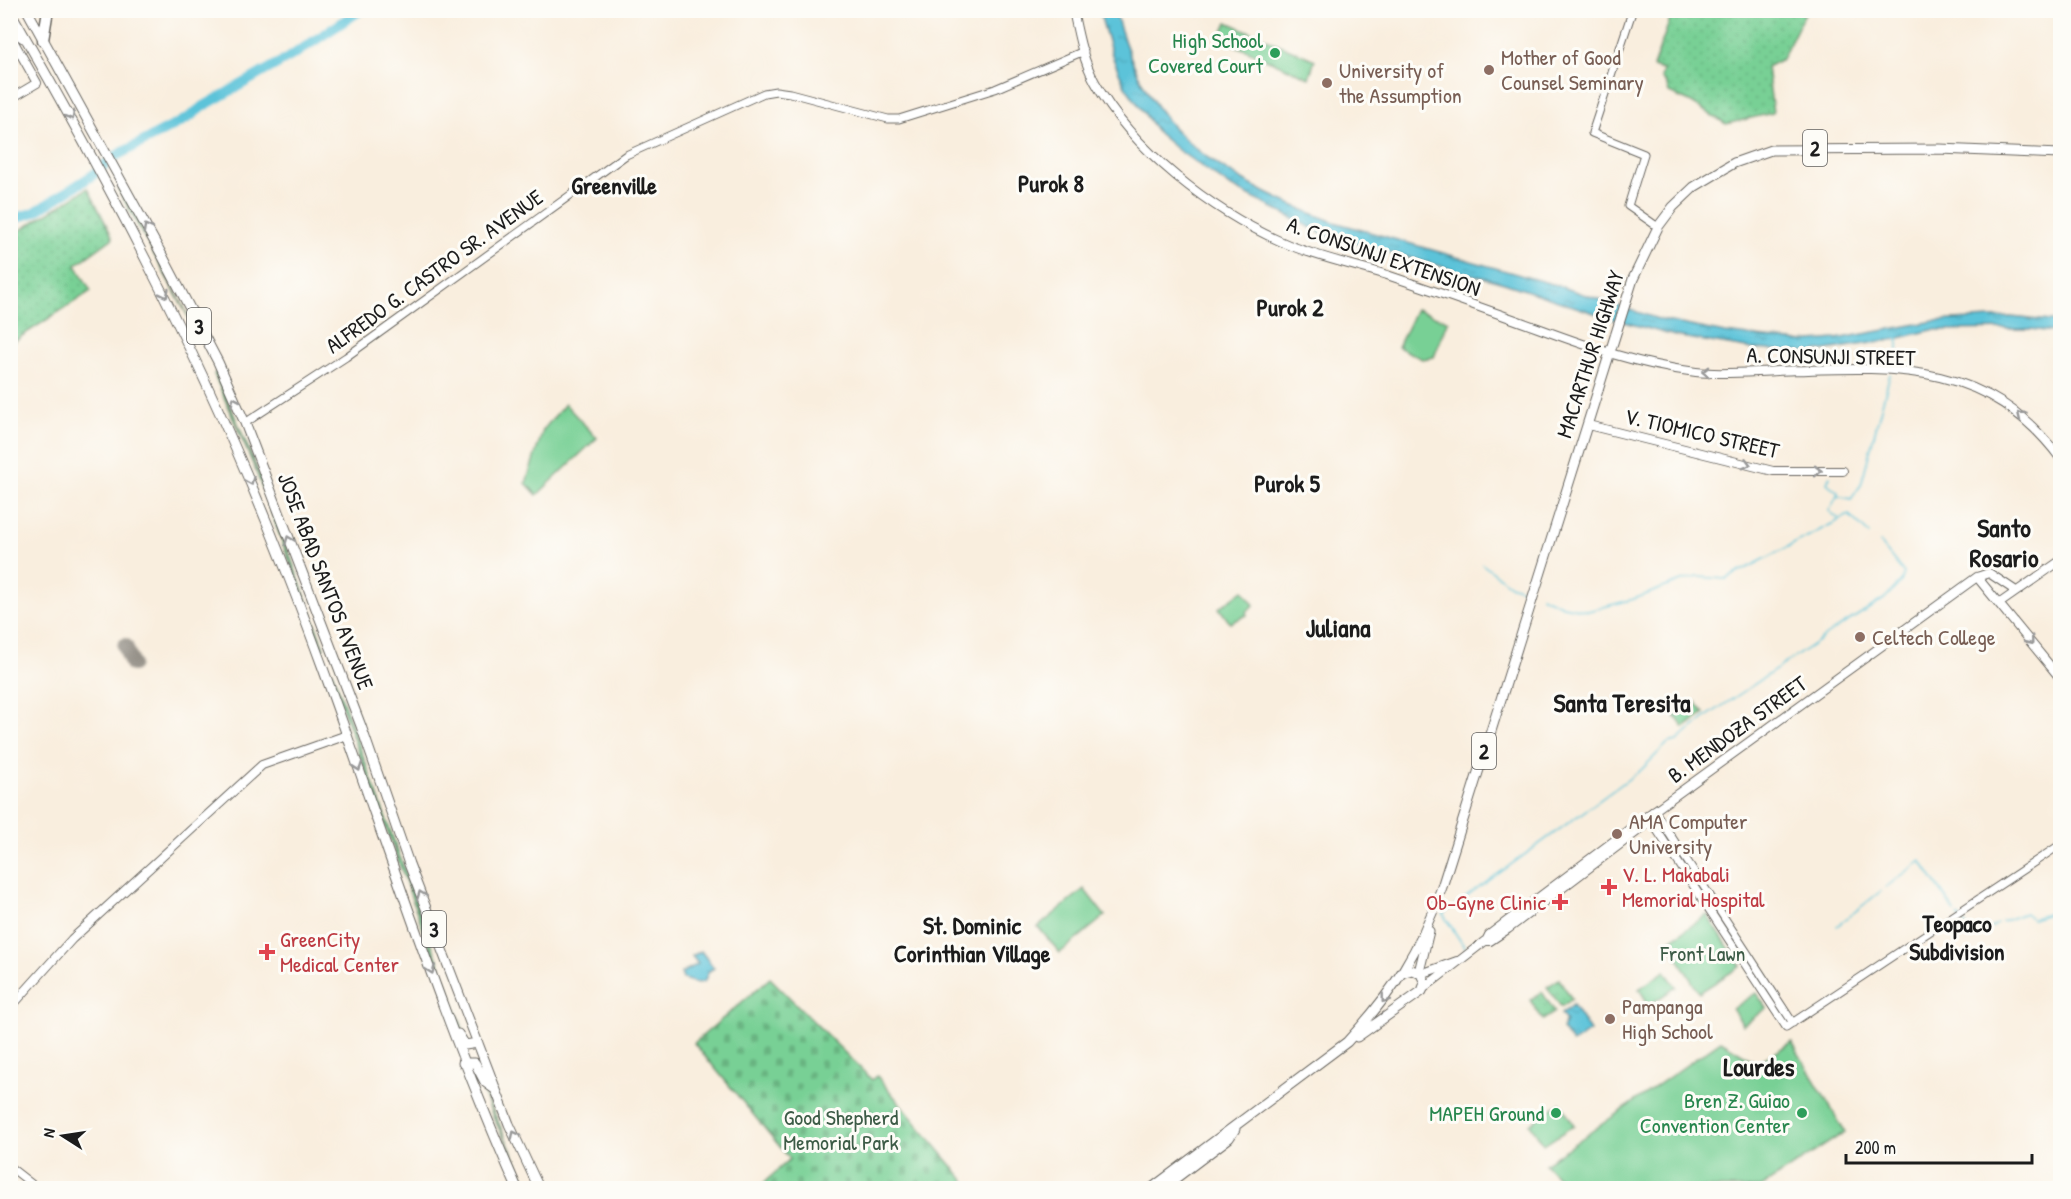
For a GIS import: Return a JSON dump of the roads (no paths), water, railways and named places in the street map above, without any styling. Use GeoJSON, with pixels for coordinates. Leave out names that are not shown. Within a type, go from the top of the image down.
{"type":"FeatureCollection","features":[{"type":"Feature","properties":{"kind":"highway","name":"JOSE ABAD SANTOS AVENUE"},"geometry":{"type":"LineString","coordinates":[[27,10],[206,339],[245,423],[331,648],[408,864],[496,1090],[539,1188]]}},
{"type":"Feature","properties":{"kind":"highway"},"geometry":{"type":"LineString","coordinates":[[43,40],[48,10]]}},
{"type":"Feature","properties":{"kind":"highway","name":"JOSE ABAD SANTOS AVENUE"},"geometry":{"type":"LineString","coordinates":[[10,11],[110,186],[190,347],[262,510],[347,735],[397,881],[444,1003],[450,1029],[517,1188]]}},
{"type":"Feature","properties":{"kind":"highway"},"geometry":{"type":"LineString","coordinates":[[10,28],[29,44]]}},
{"type":"Feature","properties":{"kind":"highway","name":"MACARTHUR HIGHWAY"},"geometry":{"type":"LineString","coordinates":[[1162,1188],[1229,1138],[1235,1129],[1347,1042],[1424,988],[1425,980],[1420,973],[1436,906],[1633,279],[1658,227],[1673,207],[1709,176],[1734,163],[1772,150],[1800,148],[1868,151],[1940,149],[2061,154]]}},
{"type":"Feature","properties":{"kind":"highway"},"geometry":{"type":"LineString","coordinates":[[190,347],[206,339]]}},
{"type":"Feature","properties":{"kind":"highway"},"geometry":{"type":"LineString","coordinates":[[200,370],[218,362]]}},
{"type":"Feature","properties":{"kind":"highway"},"geometry":{"type":"LineString","coordinates":[[318,656],[331,648]]}},
{"type":"Feature","properties":{"kind":"highway"},"geometry":{"type":"LineString","coordinates":[[324,672],[337,666]]}},
{"type":"Feature","properties":{"kind":"highway","name":"MACARTHUR HIGHWAY"},"geometry":{"type":"LineString","coordinates":[[1347,1042],[1373,1014],[1402,976],[1436,906]]}},
{"type":"Feature","properties":{"kind":"highway"},"geometry":{"type":"LineString","coordinates":[[1414,996],[1402,991],[1402,976],[1420,973]]}},
{"type":"Feature","properties":{"kind":"highway"},"geometry":{"type":"LineString","coordinates":[[450,1029],[456,1029],[464,1044],[478,1043]]}},
{"type":"Feature","properties":{"kind":"highway"},"geometry":{"type":"LineString","coordinates":[[463,1063],[475,1063],[485,1082],[496,1090]]}},
{"type":"Feature","properties":{"kind":"highway","name":"MACARTHUR HIGHWAY"},"geometry":{"type":"LineString","coordinates":[[1152,1188],[1225,1132],[1235,1129]]}},
{"type":"Feature","properties":{"kind":"main road","name":"A. CONSUNJI EXTENSION"},"geometry":{"type":"LineString","coordinates":[[1073,10],[1093,80],[1127,127],[1174,174],[1229,213],[1275,239],[1310,254],[1386,275],[1610,355]]}},
{"type":"Feature","properties":{"kind":"main road"},"geometry":{"type":"LineString","coordinates":[[10,35],[37,83],[10,99]]}},
{"type":"Feature","properties":{"kind":"main road","name":"A. CONSUNJI STREET"},"geometry":{"type":"LineString","coordinates":[[1610,355],[1700,373],[1893,372],[1962,382],[1990,394],[2033,425],[2061,458]]}},
{"type":"Feature","properties":{"kind":"main road","name":"V. TIOMICO STREET"},"geometry":{"type":"LineString","coordinates":[[1588,425],[1773,471],[1843,471]]}},
{"type":"Feature","properties":{"kind":"main road"},"geometry":{"type":"LineString","coordinates":[[2000,603],[2061,561]]}},
{"type":"Feature","properties":{"kind":"main road"},"geometry":{"type":"LineString","coordinates":[[2016,591],[1989,573],[1977,577],[2061,678]]}},
{"type":"Feature","properties":{"kind":"main road","name":"B. MENDOZA STREET"},"geometry":{"type":"LineString","coordinates":[[1486,941],[1489,935],[1654,810],[1977,577]]}},
{"type":"Feature","properties":{"kind":"main road"},"geometry":{"type":"LineString","coordinates":[[10,1008],[72,939],[262,765],[347,735]]}},
{"type":"Feature","properties":{"kind":"main road","name":"B. MENDOZA STREET"},"geometry":{"type":"LineString","coordinates":[[1424,988],[1458,960],[1508,929],[1651,821]]}},
{"type":"Feature","properties":{"kind":"main road","name":"B. MENDOZA STREET"},"geometry":{"type":"LineString","coordinates":[[1420,973],[1458,960]]}},
{"type":"Feature","properties":{"kind":"street"},"geometry":{"type":"LineString","coordinates":[[1628,10],[1632,12],[1592,133],[1644,154],[1628,206],[1658,227]]}},
{"type":"Feature","properties":{"kind":"street","name":"ALFREDO G. CASTRO SR. AVENUE"},"geometry":{"type":"LineString","coordinates":[[245,423],[346,357],[626,155],[764,93],[776,91],[790,93],[888,119],[899,119],[995,89],[1084,51]]}},
{"type":"Feature","properties":{"kind":"street"},"geometry":{"type":"LineString","coordinates":[[1654,810],[1684,864]]}},
{"type":"Feature","properties":{"kind":"street"},"geometry":{"type":"LineString","coordinates":[[1651,821],[1684,864],[1790,1025],[2061,845]]}},
{"type":"Feature","properties":{"kind":"street"},"geometry":{"type":"LineString","coordinates":[[10,1167],[37,1188]]}},
{"type":"Feature","properties":{"kind":"water"},"geometry":{"type":"Polygon","coordinates":[[[1099,11],[1115,11],[1129,55],[1142,82],[1158,109],[1183,137],[1222,168],[1268,194],[1334,222],[1559,286],[1661,320],[1725,333],[1799,342],[1836,339],[1934,321],[2011,317],[2060,322],[2060,333],[2030,329],[1932,330],[1891,340],[1813,352],[1752,349],[1675,336],[1609,318],[1504,283],[1325,235],[1228,185],[1158,133],[1125,86],[1113,58],[1099,11]]]}},
{"type":"Feature","properties":{"kind":"water"},"geometry":{"type":"Polygon","coordinates":[[[701,951],[714,968],[709,971],[704,982],[696,983],[683,979],[681,973],[698,964],[692,956],[701,951]]]}},
{"type":"Feature","properties":{"kind":"water"},"geometry":{"type":"Polygon","coordinates":[[[1573,1005],[1590,1031],[1572,1043],[1562,1029],[1566,1021],[1561,1014],[1573,1005]]]}},
{"type":"Feature","properties":{"kind":"waterway"},"geometry":{"type":"LineString","coordinates":[[10,220],[35,212],[93,175],[114,157],[188,118],[202,107],[293,55],[361,10]]}},
{"type":"Feature","properties":{"kind":"waterway"},"geometry":{"type":"LineString","coordinates":[[1893,367],[1898,356],[1898,337]]}},
{"type":"Feature","properties":{"kind":"waterway"},"geometry":{"type":"LineString","coordinates":[[1837,496],[1851,499],[1861,485],[1890,374]]}},
{"type":"Feature","properties":{"kind":"waterway"},"geometry":{"type":"LineString","coordinates":[[1830,476],[1827,483],[1838,492],[1837,495]]}},
{"type":"Feature","properties":{"kind":"waterway"},"geometry":{"type":"LineString","coordinates":[[1837,496],[1829,511],[1839,519]]}},
{"type":"Feature","properties":{"kind":"waterway"},"geometry":{"type":"LineString","coordinates":[[1541,596],[1563,606],[1588,611],[1634,599],[1684,580],[1698,577],[1726,579],[1849,515],[1869,534]]}},
{"type":"Feature","properties":{"kind":"waterway"},"geometry":{"type":"LineString","coordinates":[[1465,948],[1443,914],[1641,770],[1668,743],[1677,741],[1706,717],[1884,599],[1901,582],[1904,573],[1880,543]]}},
{"type":"Feature","properties":{"kind":"waterway"},"geometry":{"type":"LineString","coordinates":[[1482,564],[1510,585],[1528,591]]}},
{"type":"Feature","properties":{"kind":"waterway"},"geometry":{"type":"LineString","coordinates":[[1886,887],[1921,861],[1955,912]]}},
{"type":"Feature","properties":{"kind":"waterway"},"geometry":{"type":"LineString","coordinates":[[1837,926],[1881,891]]}},
{"type":"Feature","properties":{"kind":"waterway"},"geometry":{"type":"LineString","coordinates":[[2056,913],[2060,911]]}},
{"type":"Feature","properties":{"kind":"waterway"},"geometry":{"type":"LineString","coordinates":[[2002,922],[2025,913],[2032,919],[2051,913]]}},
{"type":"Feature","properties":{"kind":"waterway"},"geometry":{"type":"LineString","coordinates":[[1958,916],[1972,933],[1997,924]]}},
{"type":"Feature","properties":{"kind":"place","name":"High School Covered Court"},"geometry":{"type":"Point","coordinates":[1275,53]}},
{"type":"Feature","properties":{"kind":"place","name":"Mother of Good Counsel Seminary"},"geometry":{"type":"Point","coordinates":[1489,70]}},
{"type":"Feature","properties":{"kind":"place","name":"University of the Assumption"},"geometry":{"type":"Point","coordinates":[1327,83]}},
{"type":"Feature","properties":{"kind":"place","name":"Celtech College"},"geometry":{"type":"Point","coordinates":[1860,637]}},
{"type":"Feature","properties":{"kind":"place","name":"AMA Computer University"},"geometry":{"type":"Point","coordinates":[1617,834]}},
{"type":"Feature","properties":{"kind":"place","name":"V. L. Makabali Memorial Hospital"},"geometry":{"type":"Point","coordinates":[1609,887]}},
{"type":"Feature","properties":{"kind":"place","name":"Ob-Gyne Clinic"},"geometry":{"type":"Point","coordinates":[1560,902]}},
{"type":"Feature","properties":{"kind":"place","name":"GreenCity Medical Center"},"geometry":{"type":"Point","coordinates":[267,952]}},
{"type":"Feature","properties":{"kind":"place","name":"Pampanga High School"},"geometry":{"type":"Point","coordinates":[1610,1019]}},
{"type":"Feature","properties":{"kind":"place","name":"MAPEH Ground"},"geometry":{"type":"Point","coordinates":[1556,1113]}},
{"type":"Feature","properties":{"kind":"place","name":"Bren Z. Guiao Convention Center"},"geometry":{"type":"Point","coordinates":[1802,1113]}},
{"type":"Feature","properties":{"kind":"district","name":"Purok 8"},"geometry":{"type":"Point","coordinates":[1051,183]}},
{"type":"Feature","properties":{"kind":"district","name":"Greenville"},"geometry":{"type":"Point","coordinates":[614,185]}},
{"type":"Feature","properties":{"kind":"district","name":"Purok 2"},"geometry":{"type":"Point","coordinates":[1290,307]}},
{"type":"Feature","properties":{"kind":"district","name":"Purok 5"},"geometry":{"type":"Point","coordinates":[1287,483]}},
{"type":"Feature","properties":{"kind":"district","name":"Santo Rosario"},"geometry":{"type":"Point","coordinates":[2004,542]}},
{"type":"Feature","properties":{"kind":"district","name":"Juliana"},"geometry":{"type":"Point","coordinates":[1338,627]}},
{"type":"Feature","properties":{"kind":"district","name":"Santa Teresita"},"geometry":{"type":"Point","coordinates":[1622,702]}},
{"type":"Feature","properties":{"kind":"district","name":"Teopaco Subdivision"},"geometry":{"type":"Point","coordinates":[1957,937]}},
{"type":"Feature","properties":{"kind":"district","name":"St. Dominic Corinthian Village"},"geometry":{"type":"Point","coordinates":[972,939]}},
{"type":"Feature","properties":{"kind":"district","name":"Lourdes"},"geometry":{"type":"Point","coordinates":[1759,1066]}},
{"type":"Feature","properties":{"kind":"park label","name":"Front Lawn"},"geometry":{"type":"Point","coordinates":[1703,953]}},
{"type":"Feature","properties":{"kind":"park label","name":"Good Shepherd Memorial Park"},"geometry":{"type":"Point","coordinates":[841,1130]}}]}
